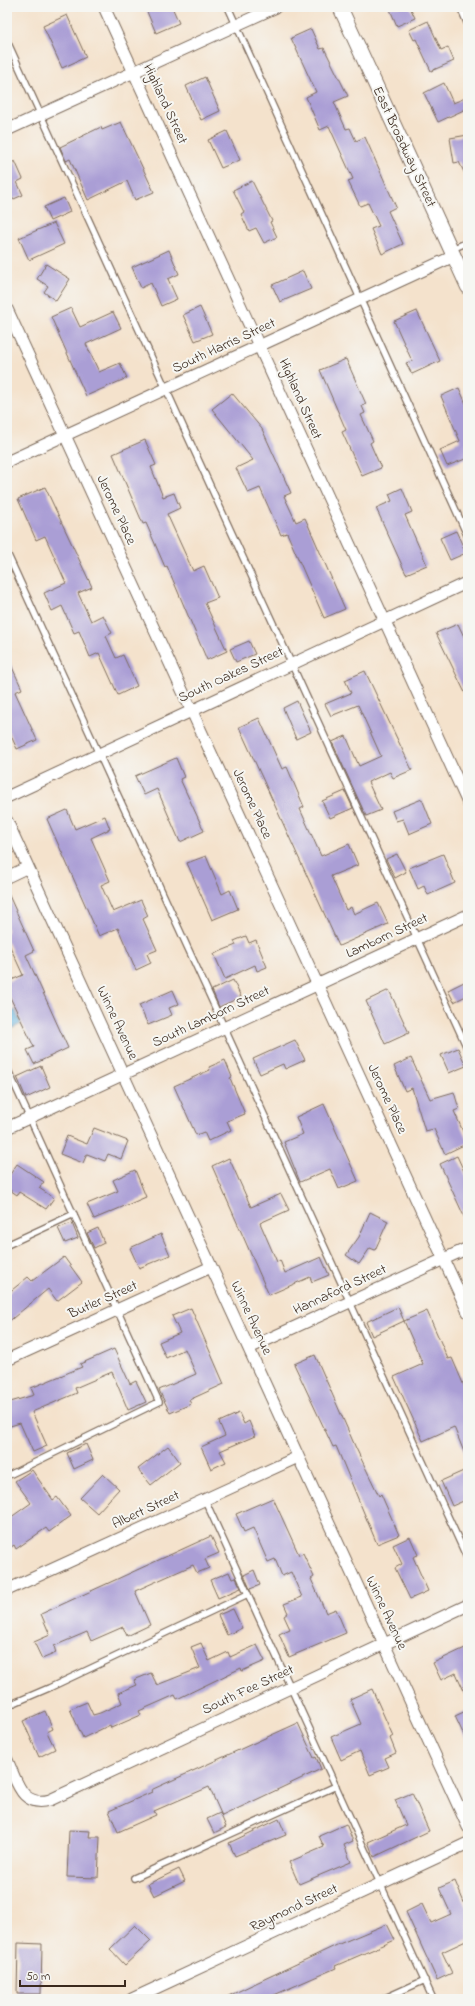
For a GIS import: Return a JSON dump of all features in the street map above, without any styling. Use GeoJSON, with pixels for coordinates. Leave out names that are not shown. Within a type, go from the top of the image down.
{"type":"FeatureCollection","features":[{"type":"Feature","properties":{"kind":"street","name":"Highland Street"},"geometry":{"type":"LineString","coordinates":[[104,7],[468,803]]}},
{"type":"Feature","properties":{"kind":"street"},"geometry":{"type":"LineString","coordinates":[[7,130],[276,7]]}},
{"type":"Feature","properties":{"kind":"street","name":"East Broadway Street"},"geometry":{"type":"LineString","coordinates":[[340,7],[468,287]]}},
{"type":"Feature","properties":{"kind":"street","name":"South Harris Street"},"geometry":{"type":"LineString","coordinates":[[7,462],[260,346],[360,299],[452,253]]}},
{"type":"Feature","properties":{"kind":"street","name":"Jerome Place"},"geometry":{"type":"LineString","coordinates":[[7,309],[468,1312]]}},
{"type":"Feature","properties":{"kind":"street","name":"South Oakes Street"},"geometry":{"type":"LineString","coordinates":[[7,796],[468,582]]}},
{"type":"Feature","properties":{"kind":"street","name":"Winne Avenue"},"geometry":{"type":"LineString","coordinates":[[7,821],[124,1073],[211,1267],[468,1828]]}},
{"type":"Feature","properties":{"kind":"street"},"geometry":{"type":"LineString","coordinates":[[7,877],[28,867]]}},
{"type":"Feature","properties":{"kind":"street","name":"Lamborn Street"},"geometry":{"type":"LineString","coordinates":[[318,984],[468,915]]}},
{"type":"Feature","properties":{"kind":"street","name":"South Lamborn Street"},"geometry":{"type":"LineString","coordinates":[[7,1128],[124,1073],[224,1029],[318,984]]}},
{"type":"Feature","properties":{"kind":"street","name":"Hannaford Street"},"geometry":{"type":"LineString","coordinates":[[249,1348],[468,1248]]}},
{"type":"Feature","properties":{"kind":"street","name":"Butler Street"},"geometry":{"type":"LineString","coordinates":[[7,1360],[211,1267]]}},
{"type":"Feature","properties":{"kind":"street","name":"Albert Street"},"geometry":{"type":"LineString","coordinates":[[7,1590],[298,1457]]}},
{"type":"Feature","properties":{"kind":"street","name":"South Fee Street"},"geometry":{"type":"LineString","coordinates":[[7,1760],[27,1798],[40,1802],[81,1785],[468,1605]]}},
{"type":"Feature","properties":{"kind":"street","name":"Raymond Street"},"geometry":{"type":"LineString","coordinates":[[132,1999],[468,1843]]}},
{"type":"Feature","properties":{"kind":"lane"},"geometry":{"type":"LineString","coordinates":[[228,7],[468,537]]}},
{"type":"Feature","properties":{"kind":"lane"},"geometry":{"type":"LineString","coordinates":[[460,7],[468,25]]}},
{"type":"Feature","properties":{"kind":"lane"},"geometry":{"type":"LineString","coordinates":[[7,41],[468,1050]]}},
{"type":"Feature","properties":{"kind":"lane"},"geometry":{"type":"LineString","coordinates":[[452,253],[468,242]]}},
{"type":"Feature","properties":{"kind":"lane"},"geometry":{"type":"LineString","coordinates":[[7,553],[468,1560]]}},
{"type":"Feature","properties":{"kind":"lane"},"geometry":{"type":"LineString","coordinates":[[7,1068],[159,1402],[7,1476]]}},
{"type":"Feature","properties":{"kind":"lane"},"geometry":{"type":"LineString","coordinates":[[7,1245],[74,1214]]}},
{"type":"Feature","properties":{"kind":"lane"},"geometry":{"type":"LineString","coordinates":[[205,1500],[433,1999]]}},
{"type":"Feature","properties":{"kind":"lane"},"geometry":{"type":"LineString","coordinates":[[7,1706],[49,1688],[248,1594]]}},
{"type":"Feature","properties":{"kind":"lane"},"geometry":{"type":"LineString","coordinates":[[134,1878],[336,1786]]}},
{"type":"Feature","properties":{"kind":"lane"},"geometry":{"type":"LineString","coordinates":[[383,1999],[425,1980]]}},
{"type":"Feature","properties":{"kind":"water"},"geometry":{"type":"Polygon","coordinates":[[[15,1010],[21,1024],[7,1031],[7,1014],[15,1010]]]}},
{"type":"Feature","properties":{"kind":"building"},"geometry":{"type":"Polygon","coordinates":[[[145,7],[172,7],[179,23],[156,33],[145,7]]]}},
{"type":"Feature","properties":{"kind":"building"},"geometry":{"type":"Polygon","coordinates":[[[389,7],[410,7],[415,18],[397,26],[389,7]]]}},
{"type":"Feature","properties":{"kind":"building"},"geometry":{"type":"Polygon","coordinates":[[[67,15],[86,57],[62,68],[43,26],[67,15]]]}},
{"type":"Feature","properties":{"kind":"building"},"geometry":{"type":"Polygon","coordinates":[[[428,21],[441,50],[448,47],[454,61],[431,71],[416,39],[414,40],[409,30],[428,21]]]}},
{"type":"Feature","properties":{"kind":"building"},"geometry":{"type":"Polygon","coordinates":[[[311,29],[320,49],[324,48],[348,96],[334,102],[346,129],[350,128],[356,141],[365,137],[396,207],[388,211],[403,244],[382,254],[371,229],[379,226],[368,203],[360,206],[348,181],[353,179],[329,126],[320,130],[306,97],[316,92],[291,38],[311,29]]]}},
{"type":"Feature","properties":{"kind":"building"},"geometry":{"type":"Polygon","coordinates":[[[205,77],[220,111],[201,120],[186,86],[205,77]]]}},
{"type":"Feature","properties":{"kind":"building"},"geometry":{"type":"Polygon","coordinates":[[[444,83],[453,103],[468,97],[468,108],[438,122],[424,93],[444,83]]]}},
{"type":"Feature","properties":{"kind":"building"},"geometry":{"type":"Polygon","coordinates":[[[121,122],[154,192],[135,200],[127,181],[88,200],[70,159],[66,161],[60,147],[101,127],[102,130],[121,122]]]}},
{"type":"Feature","properties":{"kind":"building"},"geometry":{"type":"Polygon","coordinates":[[[227,131],[240,160],[221,168],[208,140],[227,131]]]}},
{"type":"Feature","properties":{"kind":"building"},"geometry":{"type":"Polygon","coordinates":[[[468,135],[468,180],[459,162],[454,163],[450,138],[468,135]]]}},
{"type":"Feature","properties":{"kind":"building"},"geometry":{"type":"Polygon","coordinates":[[[7,160],[9,164],[15,161],[23,179],[17,182],[23,195],[7,202],[7,160]]]}},
{"type":"Feature","properties":{"kind":"building"},"geometry":{"type":"Polygon","coordinates":[[[252,181],[272,221],[270,222],[277,237],[264,243],[256,228],[249,231],[241,214],[244,212],[233,190],[252,181]]]}},
{"type":"Feature","properties":{"kind":"building"},"geometry":{"type":"Polygon","coordinates":[[[64,198],[70,212],[50,221],[44,207],[64,198]]]}},
{"type":"Feature","properties":{"kind":"building"},"geometry":{"type":"Polygon","coordinates":[[[54,223],[64,244],[29,260],[19,238],[54,223]]]}},
{"type":"Feature","properties":{"kind":"building"},"geometry":{"type":"Polygon","coordinates":[[[169,250],[179,274],[168,279],[177,299],[161,306],[151,283],[141,288],[132,267],[169,250]]]}},
{"type":"Feature","properties":{"kind":"building"},"geometry":{"type":"Polygon","coordinates":[[[46,264],[70,279],[56,301],[44,292],[48,286],[37,279],[46,264]]]}},
{"type":"Feature","properties":{"kind":"building"},"geometry":{"type":"Polygon","coordinates":[[[303,271],[311,289],[280,302],[272,285],[303,271]]]}},
{"type":"Feature","properties":{"kind":"building"},"geometry":{"type":"Polygon","coordinates":[[[200,307],[212,334],[195,341],[183,315],[200,307]]]}},
{"type":"Feature","properties":{"kind":"building"},"geometry":{"type":"Polygon","coordinates":[[[71,308],[80,327],[113,312],[121,328],[86,344],[99,372],[120,363],[127,378],[86,396],[51,317],[71,308]]]}},
{"type":"Feature","properties":{"kind":"building"},"geometry":{"type":"Polygon","coordinates":[[[417,311],[440,361],[412,374],[406,363],[412,361],[394,321],[417,311]]]}},
{"type":"Feature","properties":{"kind":"building"},"geometry":{"type":"Polygon","coordinates":[[[346,359],[366,404],[362,406],[365,413],[361,415],[373,441],[370,443],[381,468],[362,476],[342,432],[346,430],[320,370],[346,359]]]}},
{"type":"Feature","properties":{"kind":"building"},"geometry":{"type":"Polygon","coordinates":[[[459,388],[468,408],[468,458],[447,466],[440,450],[460,441],[441,396],[459,388]]]}},
{"type":"Feature","properties":{"kind":"building"},"geometry":{"type":"Polygon","coordinates":[[[232,393],[262,429],[291,493],[284,496],[296,522],[305,518],[345,609],[324,618],[287,533],[281,535],[260,488],[248,493],[236,468],[253,460],[212,409],[232,393]]]}},
{"type":"Feature","properties":{"kind":"building"},"geometry":{"type":"Polygon","coordinates":[[[145,440],[156,465],[151,467],[163,497],[174,493],[180,508],[167,514],[193,571],[204,566],[218,598],[205,603],[227,651],[207,660],[167,566],[165,567],[146,523],[143,524],[113,454],[145,440]]]}},
{"type":"Feature","properties":{"kind":"building"},"geometry":{"type":"Polygon","coordinates":[[[45,487],[92,587],[78,593],[91,621],[103,615],[112,633],[106,636],[116,658],[123,655],[137,686],[118,695],[99,653],[90,657],[79,631],[74,633],[62,606],[52,611],[44,593],[66,583],[45,536],[36,540],[18,499],[45,487]]]}},
{"type":"Feature","properties":{"kind":"building"},"geometry":{"type":"Polygon","coordinates":[[[402,488],[412,512],[405,515],[427,565],[406,574],[376,508],[392,501],[389,494],[402,488]]]}},
{"type":"Feature","properties":{"kind":"building"},"geometry":{"type":"Polygon","coordinates":[[[456,531],[466,553],[450,560],[440,538],[456,531]]]}},
{"type":"Feature","properties":{"kind":"building"},"geometry":{"type":"Polygon","coordinates":[[[458,624],[468,645],[468,699],[436,633],[458,624]]]}},
{"type":"Feature","properties":{"kind":"building"},"geometry":{"type":"Polygon","coordinates":[[[249,641],[255,654],[236,662],[230,649],[249,641]]]}},
{"type":"Feature","properties":{"kind":"building"},"geometry":{"type":"Polygon","coordinates":[[[7,656],[22,689],[15,692],[37,740],[17,749],[7,727],[7,656]]]}},
{"type":"Feature","properties":{"kind":"building"},"geometry":{"type":"Polygon","coordinates":[[[365,671],[412,770],[393,778],[390,772],[368,782],[381,810],[366,816],[332,742],[346,736],[359,766],[381,756],[358,705],[331,716],[325,704],[351,693],[345,680],[365,671]]]}},
{"type":"Feature","properties":{"kind":"building"},"geometry":{"type":"Polygon","coordinates":[[[297,701],[311,732],[296,739],[283,708],[297,701]]]}},
{"type":"Feature","properties":{"kind":"building"},"geometry":{"type":"Polygon","coordinates":[[[259,718],[282,769],[287,767],[304,807],[300,809],[321,856],[349,844],[358,865],[331,876],[346,910],[351,907],[354,914],[378,903],[388,924],[339,946],[239,727],[259,718]]]}},
{"type":"Feature","properties":{"kind":"building"},"geometry":{"type":"Polygon","coordinates":[[[176,758],[184,777],[180,779],[204,831],[180,842],[157,789],[144,795],[135,776],[176,758]]]}},
{"type":"Feature","properties":{"kind":"building"},"geometry":{"type":"Polygon","coordinates":[[[345,791],[353,808],[330,818],[322,801],[345,791]]]}},
{"type":"Feature","properties":{"kind":"building"},"geometry":{"type":"Polygon","coordinates":[[[422,799],[432,824],[409,834],[403,819],[396,821],[392,811],[422,799]]]}},
{"type":"Feature","properties":{"kind":"building"},"geometry":{"type":"Polygon","coordinates":[[[67,810],[75,829],[105,816],[110,829],[91,838],[110,881],[101,885],[113,912],[141,900],[148,916],[143,919],[157,950],[147,954],[151,963],[136,970],[118,928],[99,936],[47,819],[67,810]]]}},
{"type":"Feature","properties":{"kind":"building"},"geometry":{"type":"Polygon","coordinates":[[[397,854],[406,872],[395,878],[386,859],[397,854]]]}},
{"type":"Feature","properties":{"kind":"building"},"geometry":{"type":"Polygon","coordinates":[[[443,854],[455,883],[428,895],[424,886],[418,889],[409,868],[443,854]]]}},
{"type":"Feature","properties":{"kind":"building"},"geometry":{"type":"Polygon","coordinates":[[[206,856],[222,894],[230,890],[238,909],[212,920],[187,863],[206,856]]]}},
{"type":"Feature","properties":{"kind":"building"},"geometry":{"type":"Polygon","coordinates":[[[7,891],[34,951],[26,955],[68,1048],[34,1064],[27,1050],[34,1047],[7,991],[7,982],[23,975],[7,940],[7,891]]]}},
{"type":"Feature","properties":{"kind":"building"},"geometry":{"type":"Polygon","coordinates":[[[246,936],[249,943],[256,940],[267,967],[257,971],[255,965],[225,979],[214,954],[236,945],[234,941],[246,936]]]}},
{"type":"Feature","properties":{"kind":"building"},"geometry":{"type":"Polygon","coordinates":[[[233,980],[241,997],[219,1007],[212,990],[233,980]]]}},
{"type":"Feature","properties":{"kind":"building"},"geometry":{"type":"Polygon","coordinates":[[[468,980],[468,995],[454,1002],[448,990],[468,980]]]}},
{"type":"Feature","properties":{"kind":"building"},"geometry":{"type":"Polygon","coordinates":[[[173,990],[179,1004],[169,1008],[172,1015],[148,1025],[139,1005],[173,990]]]}},
{"type":"Feature","properties":{"kind":"building"},"geometry":{"type":"Polygon","coordinates":[[[389,990],[409,1033],[385,1044],[366,1001],[389,990]]]}},
{"type":"Feature","properties":{"kind":"building"},"geometry":{"type":"Polygon","coordinates":[[[295,1040],[305,1060],[285,1069],[283,1064],[260,1074],[253,1059],[295,1040]]]}},
{"type":"Feature","properties":{"kind":"building"},"geometry":{"type":"Polygon","coordinates":[[[458,1048],[466,1066],[449,1073],[441,1055],[458,1048]]]}},
{"type":"Feature","properties":{"kind":"building"},"geometry":{"type":"Polygon","coordinates":[[[411,1058],[430,1099],[454,1092],[459,1109],[454,1111],[468,1143],[445,1154],[434,1129],[425,1131],[412,1088],[405,1091],[394,1066],[411,1058]]]}},
{"type":"Feature","properties":{"kind":"building"},"geometry":{"type":"Polygon","coordinates":[[[225,1060],[232,1077],[230,1078],[245,1114],[227,1121],[231,1130],[208,1141],[204,1132],[196,1135],[174,1086],[210,1070],[209,1067],[225,1060]]]}},
{"type":"Feature","properties":{"kind":"building"},"geometry":{"type":"Polygon","coordinates":[[[41,1066],[50,1087],[26,1098],[17,1077],[41,1066]]]}},
{"type":"Feature","properties":{"kind":"building"},"geometry":{"type":"Polygon","coordinates":[[[324,1104],[358,1181],[339,1189],[330,1169],[300,1182],[284,1142],[303,1134],[296,1117],[324,1104]]]}},
{"type":"Feature","properties":{"kind":"building"},"geometry":{"type":"Polygon","coordinates":[[[94,1128],[128,1141],[121,1159],[108,1154],[105,1161],[87,1154],[83,1163],[60,1154],[67,1136],[87,1144],[94,1128]]]}},
{"type":"Feature","properties":{"kind":"building"},"geometry":{"type":"Polygon","coordinates":[[[457,1156],[468,1180],[468,1225],[440,1164],[457,1156]]]}},
{"type":"Feature","properties":{"kind":"building"},"geometry":{"type":"Polygon","coordinates":[[[229,1158],[251,1207],[281,1194],[289,1210],[260,1223],[277,1262],[280,1260],[285,1273],[321,1257],[329,1275],[312,1282],[310,1277],[269,1295],[212,1166],[229,1158]]]}},
{"type":"Feature","properties":{"kind":"building"},"geometry":{"type":"Polygon","coordinates":[[[17,1164],[44,1182],[39,1188],[54,1198],[46,1209],[19,1192],[17,1195],[7,1188],[7,1179],[17,1164]]]}},
{"type":"Feature","properties":{"kind":"building"},"geometry":{"type":"Polygon","coordinates":[[[135,1170],[146,1197],[94,1219],[87,1204],[118,1191],[113,1180],[135,1170]]]}},
{"type":"Feature","properties":{"kind":"building"},"geometry":{"type":"Polygon","coordinates":[[[370,1212],[388,1221],[375,1250],[370,1248],[359,1264],[346,1255],[359,1237],[370,1212]]]}},
{"type":"Feature","properties":{"kind":"building"},"geometry":{"type":"Polygon","coordinates":[[[72,1223],[78,1238],[65,1243],[58,1228],[72,1223]]]}},
{"type":"Feature","properties":{"kind":"building"},"geometry":{"type":"Polygon","coordinates":[[[98,1228],[104,1243],[94,1248],[87,1233],[98,1228]]]}},
{"type":"Feature","properties":{"kind":"building"},"geometry":{"type":"Polygon","coordinates":[[[161,1234],[170,1255],[139,1268],[130,1248],[161,1234]]]}},
{"type":"Feature","properties":{"kind":"building"},"geometry":{"type":"Polygon","coordinates":[[[64,1257],[82,1282],[57,1301],[48,1289],[7,1323],[7,1294],[28,1277],[32,1281],[64,1257]]]}},
{"type":"Feature","properties":{"kind":"building"},"geometry":{"type":"Polygon","coordinates":[[[398,1307],[404,1321],[372,1336],[366,1322],[398,1307]]]}},
{"type":"Feature","properties":{"kind":"building"},"geometry":{"type":"Polygon","coordinates":[[[191,1308],[224,1384],[189,1400],[191,1404],[170,1413],[159,1390],[196,1374],[185,1349],[166,1358],[159,1342],[180,1333],[172,1316],[191,1308]]]}},
{"type":"Feature","properties":{"kind":"building"},"geometry":{"type":"Polygon","coordinates":[[[427,1311],[448,1359],[452,1358],[468,1395],[468,1462],[454,1427],[423,1441],[394,1377],[423,1364],[404,1321],[427,1311]]]}},
{"type":"Feature","properties":{"kind":"building"},"geometry":{"type":"Polygon","coordinates":[[[114,1349],[130,1384],[136,1381],[146,1402],[128,1410],[112,1372],[75,1388],[77,1393],[32,1412],[47,1446],[33,1452],[20,1423],[7,1427],[7,1403],[34,1395],[31,1388],[82,1367],[80,1364],[114,1349]]]}},
{"type":"Feature","properties":{"kind":"building"},"geometry":{"type":"Polygon","coordinates":[[[315,1355],[355,1446],[379,1496],[381,1494],[399,1535],[377,1544],[336,1446],[333,1447],[294,1364],[315,1355]]]}},
{"type":"Feature","properties":{"kind":"building"},"geometry":{"type":"Polygon","coordinates":[[[239,1413],[244,1424],[249,1421],[255,1436],[220,1451],[226,1462],[211,1469],[201,1447],[225,1436],[219,1422],[239,1413]]]}},
{"type":"Feature","properties":{"kind":"building"},"geometry":{"type":"Polygon","coordinates":[[[86,1444],[93,1460],[74,1469],[67,1453],[86,1444]]]}},
{"type":"Feature","properties":{"kind":"building"},"geometry":{"type":"Polygon","coordinates":[[[168,1446],[180,1462],[151,1485],[138,1469],[168,1446]]]}},
{"type":"Feature","properties":{"kind":"building"},"geometry":{"type":"Polygon","coordinates":[[[468,1469],[468,1499],[452,1506],[441,1481],[468,1469]]]}},
{"type":"Feature","properties":{"kind":"building"},"geometry":{"type":"Polygon","coordinates":[[[32,1470],[53,1500],[57,1497],[71,1516],[49,1532],[46,1528],[16,1549],[14,1545],[7,1550],[7,1520],[31,1503],[15,1481],[32,1470]]]}},
{"type":"Feature","properties":{"kind":"building"},"geometry":{"type":"Polygon","coordinates":[[[103,1474],[119,1489],[97,1513],[80,1498],[103,1474]]]}},
{"type":"Feature","properties":{"kind":"building"},"geometry":{"type":"Polygon","coordinates":[[[273,1498],[299,1555],[303,1553],[314,1577],[311,1579],[326,1613],[336,1609],[346,1633],[289,1657],[279,1634],[290,1629],[284,1616],[288,1613],[284,1604],[302,1597],[291,1572],[282,1576],[275,1559],[268,1562],[253,1528],[244,1532],[236,1514],[273,1498]]]}},
{"type":"Feature","properties":{"kind":"building"},"geometry":{"type":"Polygon","coordinates":[[[211,1536],[219,1553],[205,1559],[209,1568],[197,1573],[193,1565],[135,1591],[150,1625],[127,1636],[123,1627],[91,1641],[87,1632],[54,1646],[56,1653],[42,1659],[34,1642],[50,1635],[41,1614],[211,1536]]]}},
{"type":"Feature","properties":{"kind":"building"},"geometry":{"type":"Polygon","coordinates":[[[410,1537],[418,1555],[413,1557],[428,1591],[410,1599],[395,1568],[402,1564],[393,1545],[410,1537]]]}},
{"type":"Feature","properties":{"kind":"building"},"geometry":{"type":"Polygon","coordinates":[[[254,1570],[260,1585],[250,1589],[244,1575],[254,1570]]]}},
{"type":"Feature","properties":{"kind":"building"},"geometry":{"type":"Polygon","coordinates":[[[229,1572],[232,1579],[236,1578],[241,1588],[218,1598],[210,1580],[229,1572]]]}},
{"type":"Feature","properties":{"kind":"building"},"geometry":{"type":"Polygon","coordinates":[[[233,1609],[242,1628],[227,1635],[218,1615],[233,1609]]]}},
{"type":"Feature","properties":{"kind":"building"},"geometry":{"type":"Polygon","coordinates":[[[201,1643],[209,1661],[228,1652],[230,1657],[257,1645],[265,1661],[242,1671],[241,1668],[177,1699],[175,1695],[139,1711],[141,1715],[111,1728],[110,1725],[83,1738],[70,1709],[87,1702],[93,1715],[100,1713],[122,1703],[118,1693],[137,1685],[134,1680],[151,1673],[157,1685],[200,1668],[191,1647],[201,1643]]]}},
{"type":"Feature","properties":{"kind":"building"},"geometry":{"type":"Polygon","coordinates":[[[465,1648],[468,1656],[468,1700],[456,1673],[441,1680],[433,1663],[465,1648]]]}},
{"type":"Feature","properties":{"kind":"building"},"geometry":{"type":"Polygon","coordinates":[[[372,1689],[393,1736],[390,1738],[396,1753],[385,1758],[389,1767],[370,1775],[360,1751],[341,1760],[331,1737],[361,1724],[350,1699],[372,1689]]]}},
{"type":"Feature","properties":{"kind":"building"},"geometry":{"type":"Polygon","coordinates":[[[468,1710],[468,1744],[455,1716],[468,1710]]]}},
{"type":"Feature","properties":{"kind":"building"},"geometry":{"type":"Polygon","coordinates":[[[45,1711],[53,1729],[47,1732],[55,1749],[39,1757],[23,1721],[45,1711]]]}},
{"type":"Feature","properties":{"kind":"building"},"geometry":{"type":"Polygon","coordinates":[[[298,1723],[314,1758],[316,1757],[321,1769],[222,1816],[209,1787],[154,1811],[156,1815],[118,1832],[109,1811],[152,1792],[151,1790],[298,1723]]]}},
{"type":"Feature","properties":{"kind":"building"},"geometry":{"type":"Polygon","coordinates":[[[412,1793],[429,1831],[374,1857],[368,1842],[406,1825],[395,1800],[412,1793]]]}},
{"type":"Feature","properties":{"kind":"building"},"geometry":{"type":"Polygon","coordinates":[[[220,1813],[226,1827],[214,1833],[207,1819],[220,1813]]]}},
{"type":"Feature","properties":{"kind":"building"},"geometry":{"type":"Polygon","coordinates":[[[279,1819],[286,1835],[235,1856],[229,1843],[279,1819]]]}},
{"type":"Feature","properties":{"kind":"building"},"geometry":{"type":"Polygon","coordinates":[[[346,1824],[353,1841],[344,1845],[351,1862],[299,1884],[289,1862],[324,1847],[319,1836],[346,1824]]]}},
{"type":"Feature","properties":{"kind":"building"},"geometry":{"type":"Polygon","coordinates":[[[69,1830],[90,1831],[89,1837],[100,1837],[98,1878],[67,1877],[69,1830]]]}},
{"type":"Feature","properties":{"kind":"building"},"geometry":{"type":"Polygon","coordinates":[[[179,1869],[185,1881],[154,1896],[148,1884],[179,1869]]]}},
{"type":"Feature","properties":{"kind":"building"},"geometry":{"type":"Polygon","coordinates":[[[455,1881],[468,1912],[468,1940],[442,1952],[452,1973],[437,1980],[406,1912],[422,1904],[431,1923],[451,1914],[439,1888],[455,1881]]]}},
{"type":"Feature","properties":{"kind":"building"},"geometry":{"type":"Polygon","coordinates":[[[387,1924],[395,1940],[335,1966],[336,1968],[265,1999],[222,1999],[339,1944],[387,1924]]]}},
{"type":"Feature","properties":{"kind":"building"},"geometry":{"type":"Polygon","coordinates":[[[135,1925],[151,1941],[125,1965],[110,1949],[135,1925]]]}},
{"type":"Feature","properties":{"kind":"building"},"geometry":{"type":"Polygon","coordinates":[[[18,1943],[42,1944],[41,1994],[17,1994],[18,1943]]]}}]}
